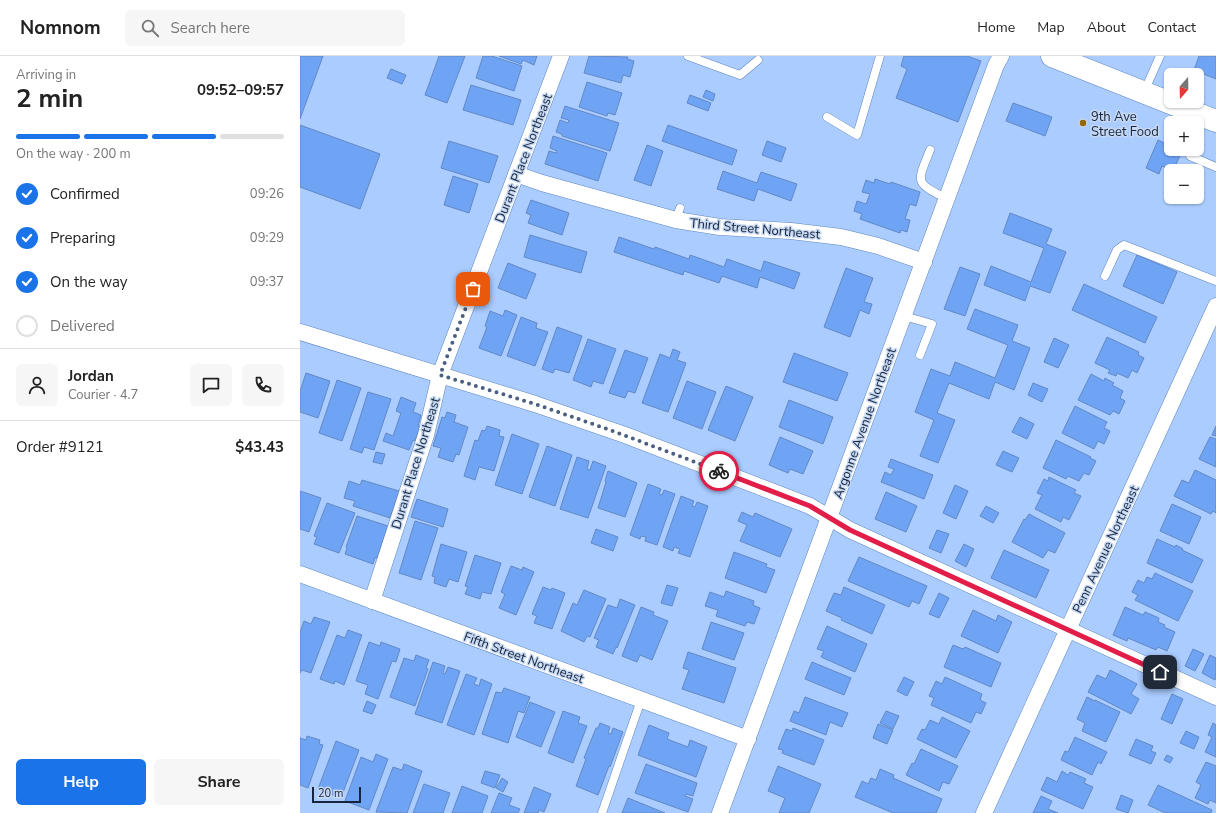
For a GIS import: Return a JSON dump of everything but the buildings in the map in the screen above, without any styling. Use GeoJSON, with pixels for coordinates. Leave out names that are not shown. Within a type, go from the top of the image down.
{"type":"FeatureCollection","features":[{"type":"Feature","properties":{"kind":"highway"},"geometry":{"type":"LineString","coordinates":[[1052,56],[1144,92],[1206,124]]}},
{"type":"Feature","properties":{"kind":"street","name":"Durant Place Northeast"},"geometry":{"type":"LineString","coordinates":[[372,601],[426,435],[440,375],[561,56]]}},
{"type":"Feature","properties":{"kind":"street","name":"Argonne Avenue Northeast"},"geometry":{"type":"LineString","coordinates":[[720,813],[996,65],[1001,56]]}},
{"type":"Feature","properties":{"kind":"street","name":"Third Street Northeast"},"geometry":{"type":"LineString","coordinates":[[516,174],[542,183],[678,214],[720,227],[791,231],[841,237],[878,246],[924,262]]}},
{"type":"Feature","properties":{"kind":"street","name":"Penn Avenue Northeast"},"geometry":{"type":"LineString","coordinates":[[984,813],[1216,306]]}},
{"type":"Feature","properties":{"kind":"street"},"geometry":{"type":"LineString","coordinates":[[300,332],[535,404],[625,435],[810,506],[850,530],[1216,697]]}},
{"type":"Feature","properties":{"kind":"street","name":"Fifth Street Northeast"},"geometry":{"type":"LineString","coordinates":[[300,574],[748,739]]}},
{"type":"Feature","properties":{"kind":"lane"},"geometry":{"type":"LineString","coordinates":[[688,56],[740,75],[758,60]]}},
{"type":"Feature","properties":{"kind":"lane"},"geometry":{"type":"LineString","coordinates":[[827,117],[857,135],[880,56]]}},
{"type":"Feature","properties":{"kind":"lane"},"geometry":{"type":"LineString","coordinates":[[1144,92],[1160,56]]}},
{"type":"Feature","properties":{"kind":"lane"},"geometry":{"type":"LineString","coordinates":[[930,150],[920,178],[922,183],[928,189],[947,198]]}},
{"type":"Feature","properties":{"kind":"lane"},"geometry":{"type":"LineString","coordinates":[[1190,156],[1216,166]]}},
{"type":"Feature","properties":{"kind":"lane"},"geometry":{"type":"LineString","coordinates":[[1105,276],[1117,250],[1124,245],[1216,281]]}},
{"type":"Feature","properties":{"kind":"lane"},"geometry":{"type":"LineString","coordinates":[[904,316],[932,324],[920,355]]}},
{"type":"Feature","properties":{"kind":"lane"},"geometry":{"type":"LineString","coordinates":[[602,813],[641,700]]}},
{"type":"Feature","properties":{"kind":"way so far"},"geometry":{"type":"LineString","coordinates":[[473,289],[440,375],[535,404],[625,435],[719,471]]}},
{"type":"Feature","properties":{"kind":"place","name":"9th Ave Street Food"},"geometry":{"type":"Point","coordinates":[1083,123]}},
{"type":"Feature","properties":{"kind":"route"},"geometry":{"type":"LineString","coordinates":[[719,471],[810,506],[850,530],[1160,672]]}}]}
